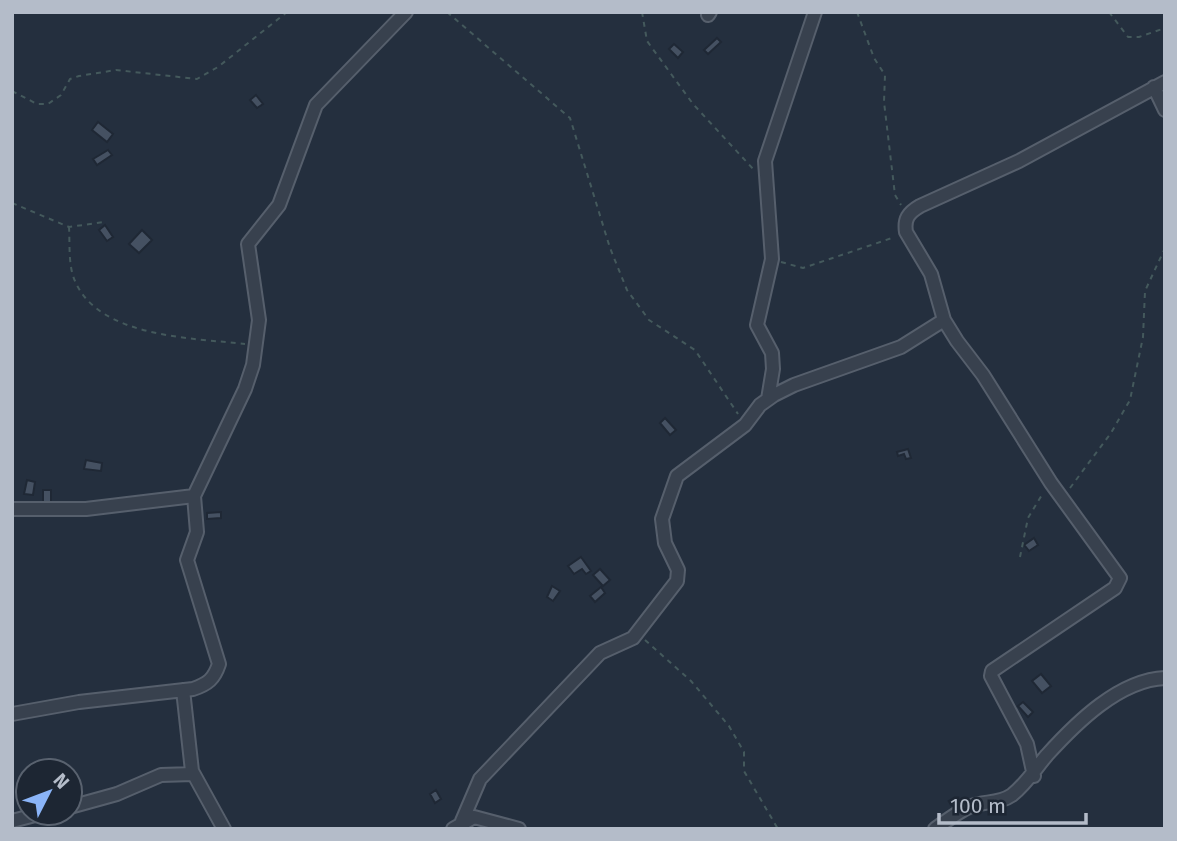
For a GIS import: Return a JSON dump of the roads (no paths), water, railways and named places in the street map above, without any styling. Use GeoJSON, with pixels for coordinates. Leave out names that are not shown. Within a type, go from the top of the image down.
{"type":"FeatureCollection","features":[{"type":"Feature","properties":{"kind":"street"},"geometry":{"type":"LineString","coordinates":[[12,714],[79,702],[183,690],[208,684],[219,664],[187,560],[197,532],[194,496],[245,389],[257,346],[259,320],[247,249],[250,239],[279,205],[316,105],[406,12]]}},
{"type":"Feature","properties":{"kind":"street"},"geometry":{"type":"LineString","coordinates":[[768,399],[774,369],[772,354],[757,325],[772,259],[764,181],[765,161],[816,12]]}},
{"type":"Feature","properties":{"kind":"street"},"geometry":{"type":"LineString","coordinates":[[1034,776],[1032,755],[990,676],[992,671],[1120,584],[1119,574],[1051,483],[983,375],[944,320],[937,289],[906,232],[904,223],[909,213],[1019,161],[1159,84],[1165,110]]}},
{"type":"Feature","properties":{"kind":"street"},"geometry":{"type":"LineString","coordinates":[[457,825],[480,779],[600,653],[629,640],[637,633],[677,581],[678,570],[665,543],[662,519],[673,481],[744,425],[768,399],[794,385],[901,347],[944,320]]}},
{"type":"Feature","properties":{"kind":"street"},"geometry":{"type":"LineString","coordinates":[[12,509],[86,509],[194,496]]}},
{"type":"Feature","properties":{"kind":"street"},"geometry":{"type":"LineString","coordinates":[[935,829],[968,807],[999,802],[1009,797],[1034,776],[1047,755],[1092,713],[1124,688],[1140,681],[1165,678]]}},
{"type":"Feature","properties":{"kind":"street"},"geometry":{"type":"LineString","coordinates":[[183,690],[193,774],[225,829]]}},
{"type":"Feature","properties":{"kind":"street"},"geometry":{"type":"LineString","coordinates":[[84,803],[117,794],[161,775],[193,774]]}},
{"type":"Feature","properties":{"kind":"street"},"geometry":{"type":"LineString","coordinates":[[457,825],[474,817],[519,829]]}}]}
